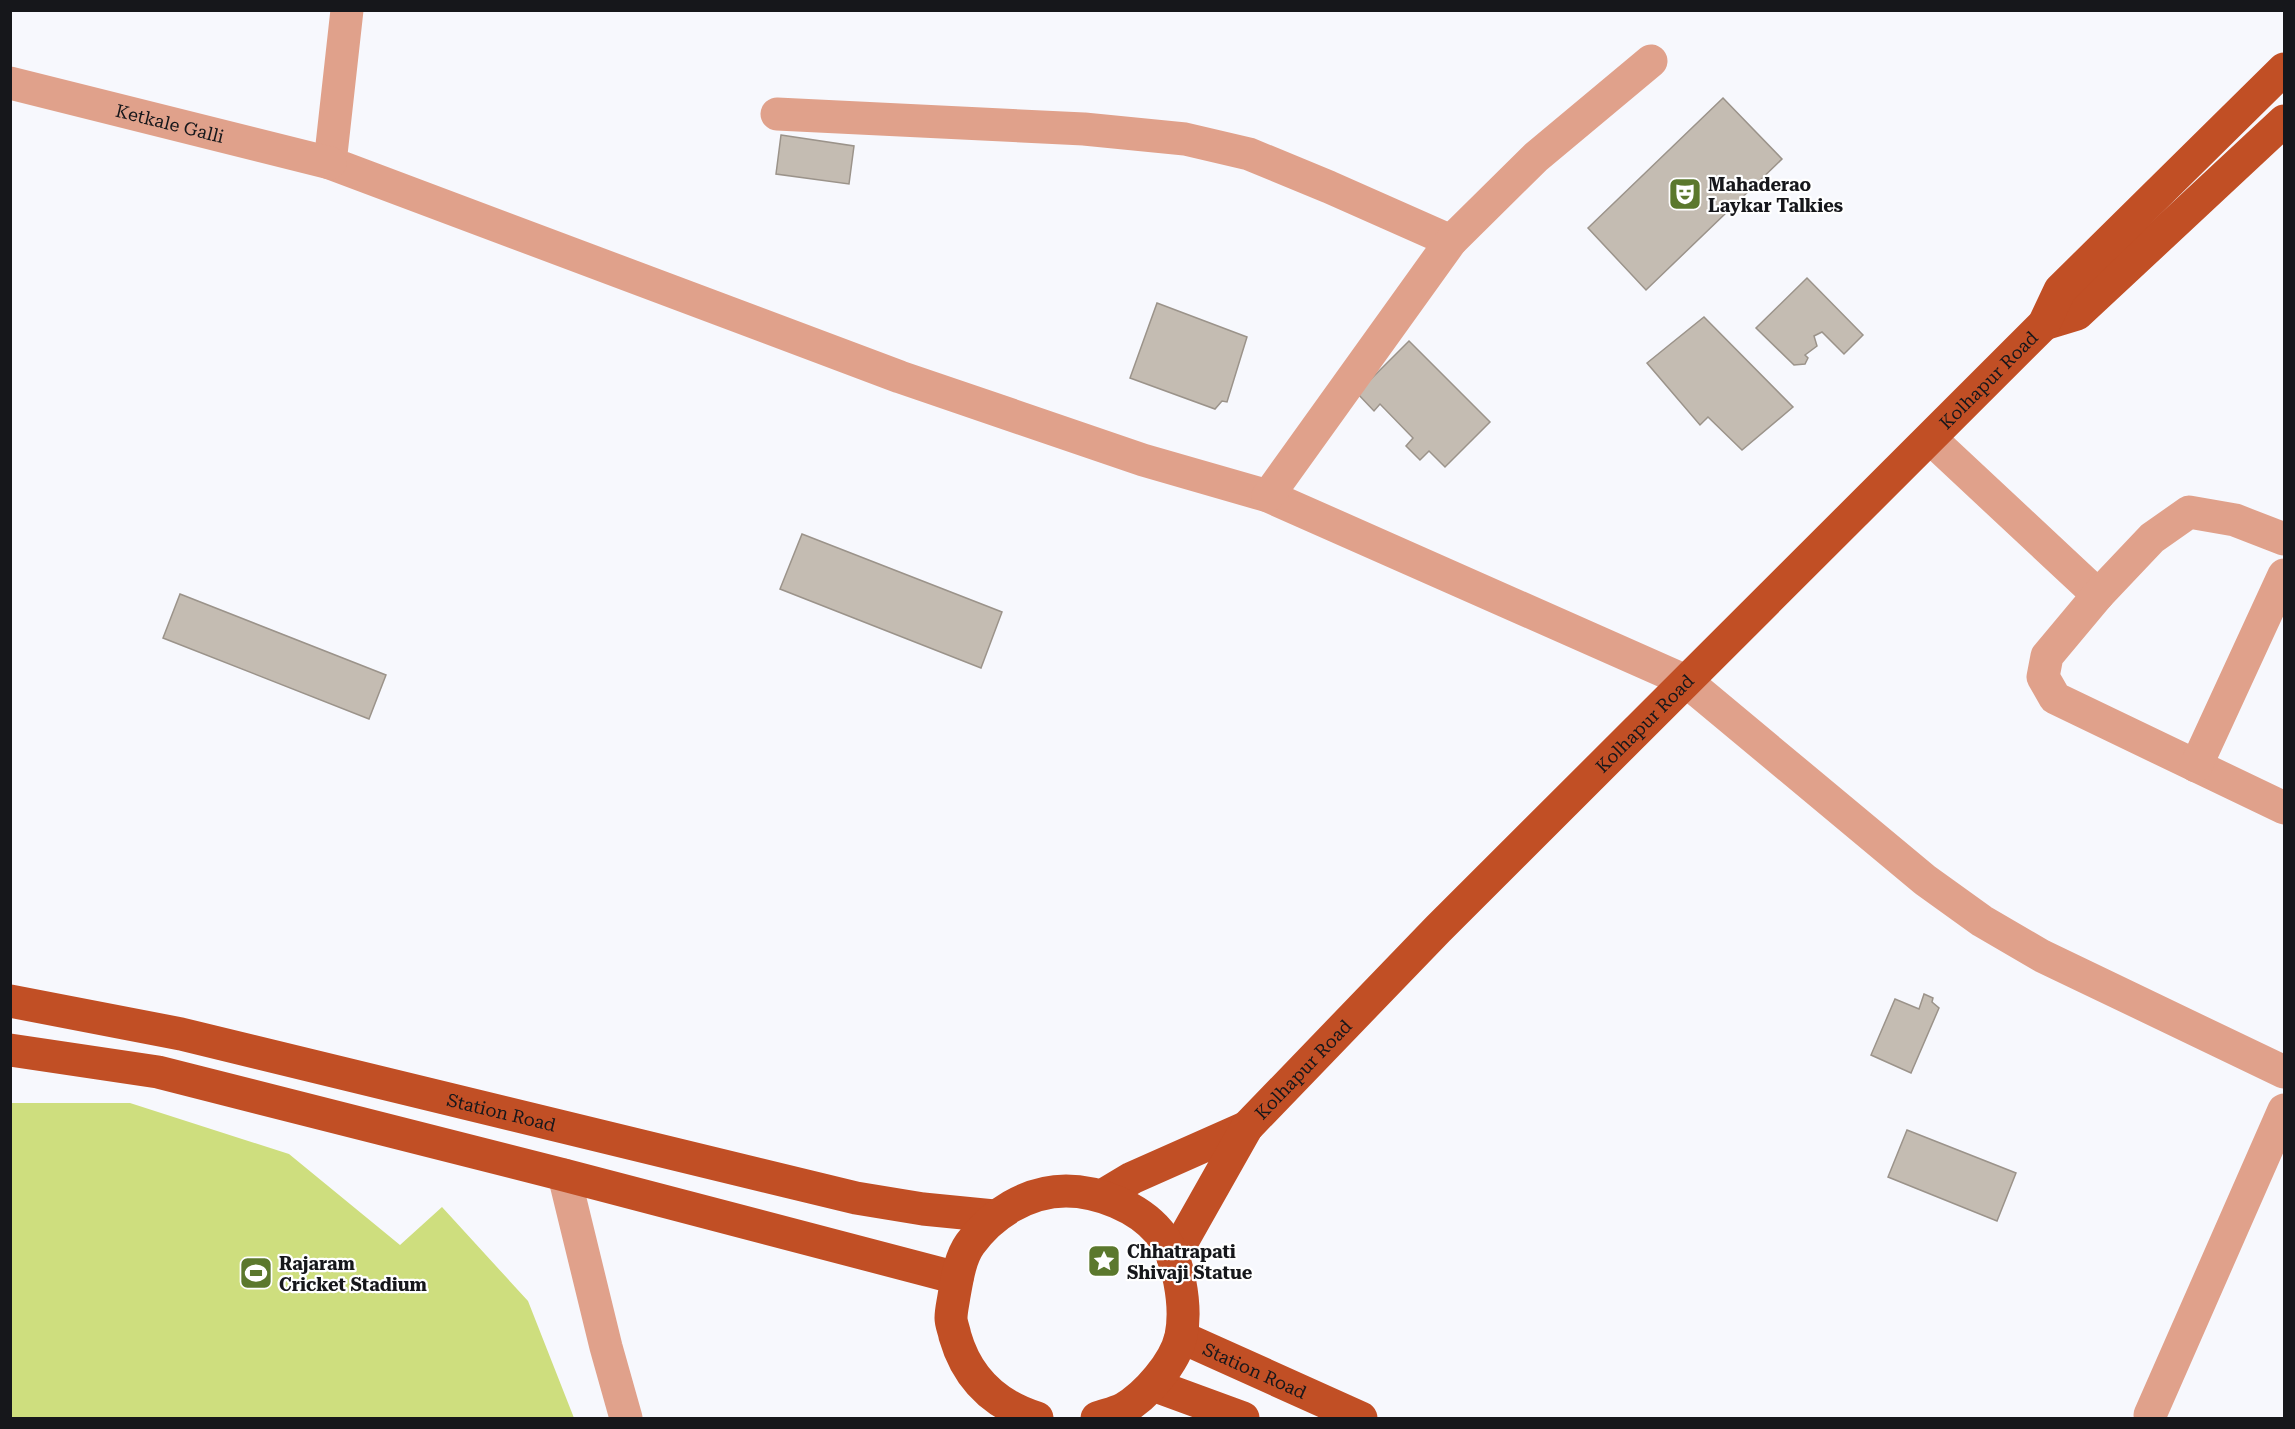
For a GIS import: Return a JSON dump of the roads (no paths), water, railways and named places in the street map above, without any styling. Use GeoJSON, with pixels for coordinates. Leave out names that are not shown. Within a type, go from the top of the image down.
{"type":"FeatureCollection","features":[{"type":"Feature","properties":{"kind":"main road","name":"Kolhapur Road"},"geometry":{"type":"LineString","coordinates":[[1173,1258],[1247,1126],[1438,929],[2044,324],[2060,290],[2284,69]]}},
{"type":"Feature","properties":{"kind":"main road","name":"Kolhapur Road"},"geometry":{"type":"LineString","coordinates":[[2044,324],[2078,314],[2284,121]]}},
{"type":"Feature","properties":{"kind":"main road","name":"Station Road"},"geometry":{"type":"LineString","coordinates":[[10,1001],[182,1034],[856,1198],[923,1209],[994,1216]]}},
{"type":"Feature","properties":{"kind":"main road"},"geometry":{"type":"LineString","coordinates":[[10,1050],[158,1072],[564,1174],[957,1278]]}},
{"type":"Feature","properties":{"kind":"main road","name":"Kolhapur Road"},"geometry":{"type":"LineString","coordinates":[[1102,1196],[1132,1178],[1247,1126]]}},
{"type":"Feature","properties":{"kind":"main road"},"geometry":{"type":"LineString","coordinates":[[1022,1416],[982,1387],[961,1356],[951,1319],[957,1278],[969,1245],[994,1216],[1028,1198],[1065,1191],[1102,1196],[1136,1214],[1160,1232],[1173,1258],[1180,1286],[1181,1337],[1172,1360],[1153,1385],[1123,1409],[1097,1419]]}},
{"type":"Feature","properties":{"kind":"main road","name":"Station Road"},"geometry":{"type":"LineString","coordinates":[[1181,1337],[1361,1419]]}},
{"type":"Feature","properties":{"kind":"main road"},"geometry":{"type":"LineString","coordinates":[[1153,1385],[1243,1419]]}},
{"type":"Feature","properties":{"kind":"street"},"geometry":{"type":"LineString","coordinates":[[330,163],[347,10]]}},
{"type":"Feature","properties":{"kind":"street"},"geometry":{"type":"LineString","coordinates":[[1268,496],[1451,241],[1536,158],[1651,60]]}},
{"type":"Feature","properties":{"kind":"street","name":"Ketkale Galli"},"geometry":{"type":"LineString","coordinates":[[10,83],[330,163],[900,377],[1143,460],[1268,496],[1686,681],[1925,880],[1982,921],[2042,956],[2284,1071]]}},
{"type":"Feature","properties":{"kind":"street"},"geometry":{"type":"LineString","coordinates":[[777,114],[1084,129],[1185,139],[1249,154],[1329,186],[1451,241]]}},
{"type":"Feature","properties":{"kind":"street"},"geometry":{"type":"LineString","coordinates":[[1931,439],[2098,595]]}},
{"type":"Feature","properties":{"kind":"street"},"geometry":{"type":"LineString","coordinates":[[2284,539],[2235,520],[2189,512],[2152,538],[2098,595],[2047,656],[2043,677],[2055,698],[2284,808]]}},
{"type":"Feature","properties":{"kind":"street"},"geometry":{"type":"LineString","coordinates":[[2196,766],[2284,574]]}},
{"type":"Feature","properties":{"kind":"street"},"geometry":{"type":"LineString","coordinates":[[2150,1415],[2284,1110]]}},
{"type":"Feature","properties":{"kind":"street"},"geometry":{"type":"LineString","coordinates":[[564,1174],[626,1419]]}},
{"type":"Feature","properties":{"kind":"place","name":"Mahaderao Laykar Talkies"},"geometry":{"type":"Point","coordinates":[1685,194]}},
{"type":"Feature","properties":{"kind":"place","name":"Chhatrapati Shivaji Statue"},"geometry":{"type":"Point","coordinates":[1104,1261]}},
{"type":"Feature","properties":{"kind":"place","name":"Rajaram Cricket Stadium"},"geometry":{"type":"Point","coordinates":[256,1273]}}]}
